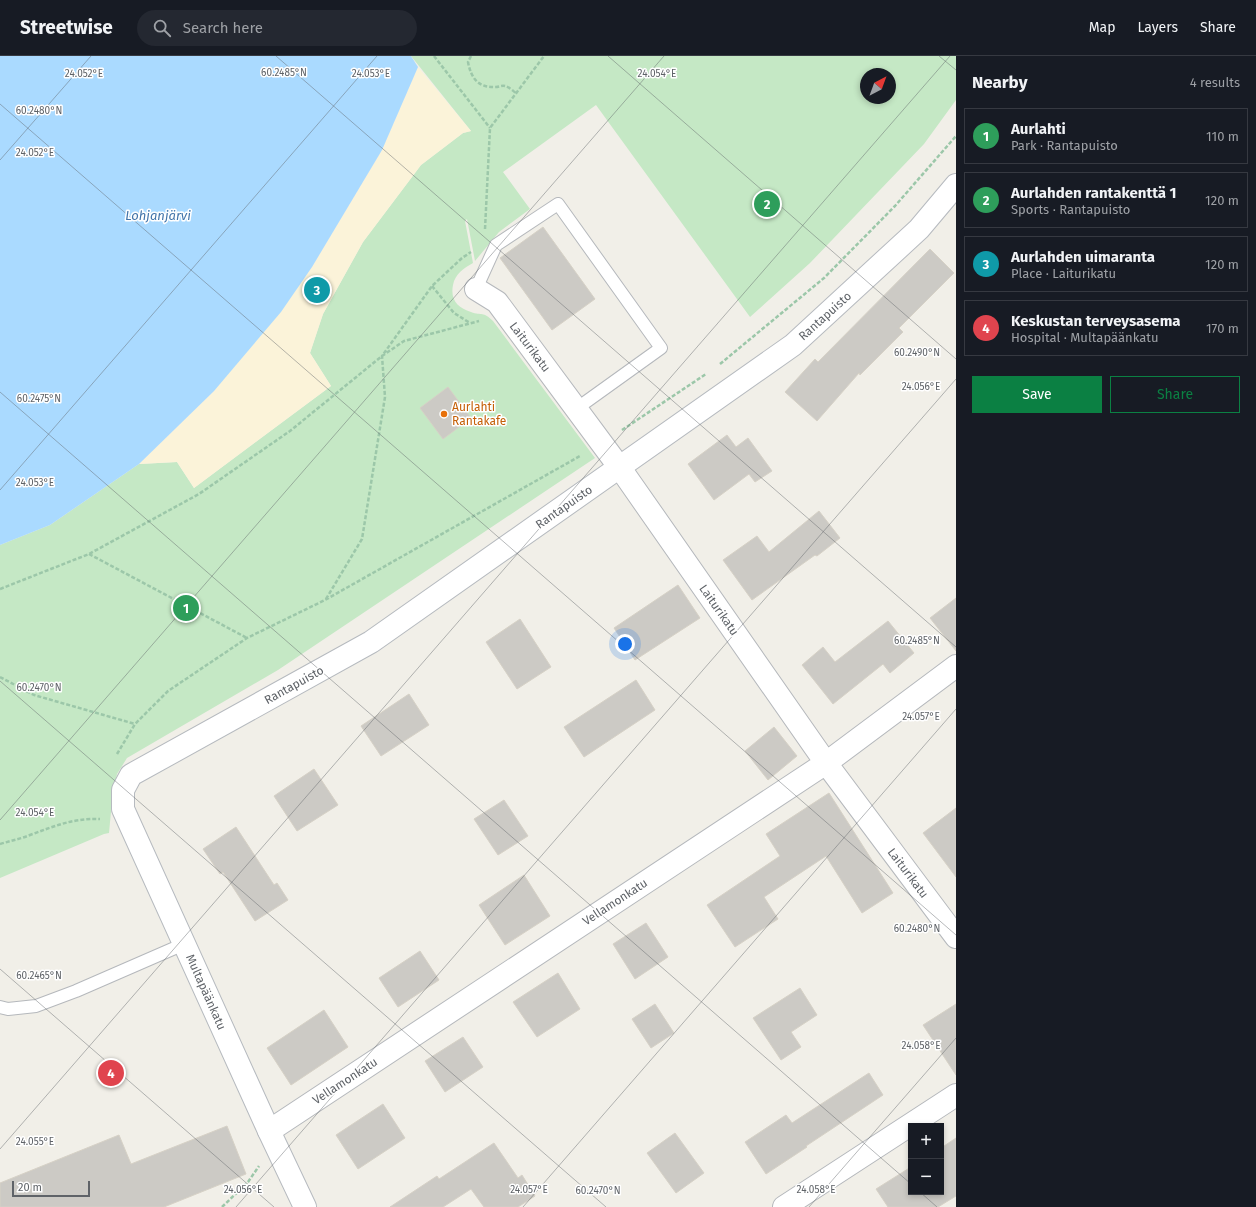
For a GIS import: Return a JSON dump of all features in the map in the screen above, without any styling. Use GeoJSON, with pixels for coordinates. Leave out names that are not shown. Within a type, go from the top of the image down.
{"type":"FeatureCollection","features":[{"type":"Feature","properties":{"kind":"street","name":"Rantapuisto"},"geometry":{"type":"LineString","coordinates":[[131,775],[371,642],[793,345],[919,229],[956,185]]}},
{"type":"Feature","properties":{"kind":"street","name":"Laiturikatu"},"geometry":{"type":"LineString","coordinates":[[476,289],[497,302],[620,468],[826,762],[956,937]]}},
{"type":"Feature","properties":{"kind":"street","name":"Vellamonkatu"},"geometry":{"type":"LineString","coordinates":[[269,1131],[826,762],[956,666]]}},
{"type":"Feature","properties":{"kind":"street","name":"Multapäänkatu"},"geometry":{"type":"LineString","coordinates":[[131,775],[123,790],[123,809],[305,1207]]}},
{"type":"Feature","properties":{"kind":"street"},"geometry":{"type":"LineString","coordinates":[[784,1207],[956,1095]]}},
{"type":"Feature","properties":{"kind":"lane"},"geometry":{"type":"LineString","coordinates":[[476,289],[496,244],[558,204],[661,348],[576,409]]}},
{"type":"Feature","properties":{"kind":"lane"},"geometry":{"type":"LineString","coordinates":[[0,1007],[8,1009],[36,1006],[76,991],[184,944]]}},
{"type":"Feature","properties":{"kind":"path"},"geometry":{"type":"LineString","coordinates":[[434,56],[490,128]]}},
{"type":"Feature","properties":{"kind":"path"},"geometry":{"type":"LineString","coordinates":[[471,56],[468,62],[469,69],[476,82],[485,86],[505,86],[516,93]]}},
{"type":"Feature","properties":{"kind":"path"},"geometry":{"type":"LineString","coordinates":[[485,236],[490,128],[544,56]]}},
{"type":"Feature","properties":{"kind":"path"},"geometry":{"type":"LineString","coordinates":[[718,365],[824,278],[895,206],[956,136]]}},
{"type":"Feature","properties":{"kind":"path"},"geometry":{"type":"LineString","coordinates":[[325,600],[362,539],[385,397],[382,356],[432,286],[462,258],[473,251]]}},
{"type":"Feature","properties":{"kind":"path"},"geometry":{"type":"LineString","coordinates":[[0,589],[89,554],[199,494],[290,431],[382,356],[404,341],[470,323],[454,313],[432,286]]}},
{"type":"Feature","properties":{"kind":"path"},"geometry":{"type":"LineString","coordinates":[[114,758],[135,724],[168,691],[247,638],[325,600],[602,444],[712,370]]}},
{"type":"Feature","properties":{"kind":"path"},"geometry":{"type":"LineString","coordinates":[[89,554],[247,638]]}},
{"type":"Feature","properties":{"kind":"path"},"geometry":{"type":"LineString","coordinates":[[0,678],[34,695],[135,724]]}},
{"type":"Feature","properties":{"kind":"path"},"geometry":{"type":"LineString","coordinates":[[0,844],[67,822],[103,819]]}},
{"type":"Feature","properties":{"kind":"path"},"geometry":{"type":"LineString","coordinates":[[222,1207],[248,1182],[262,1162]]}},
{"type":"Feature","properties":{"kind":"green space"},"geometry":{"type":"Polygon","coordinates":[[[411,56],[956,56],[956,100],[924,144],[810,263],[750,317],[596,105],[503,172],[530,209],[499,232],[475,261],[467,219],[465,221],[473,263],[463,269],[454,281],[452,290],[454,299],[462,308],[485,315],[493,321],[595,458],[278,670],[127,758],[117,774],[112,801],[109,833],[0,878],[0,545],[50,525],[139,464],[177,462],[194,488],[331,386],[310,353],[323,314],[363,242],[421,165],[463,133],[471,131],[411,56]]]}},
{"type":"Feature","properties":{"kind":"sand"},"geometry":{"type":"Polygon","coordinates":[[[418,67],[471,131],[463,133],[421,165],[363,242],[323,314],[310,353],[331,386],[194,488],[177,462],[139,464],[214,391],[312,267],[382,150],[418,67]]]}},
{"type":"Feature","properties":{"kind":"water","name":"Lohjanjärvi"},"geometry":{"type":"Polygon","coordinates":[[[0,56],[411,56],[418,67],[382,150],[312,267],[281,312],[214,391],[139,464],[50,525],[0,545],[0,56]]]}},
{"type":"Feature","properties":{"kind":"building"},"geometry":{"type":"Polygon","coordinates":[[[543,227],[595,299],[552,330],[500,258],[543,227]]]}},
{"type":"Feature","properties":{"kind":"building"},"geometry":{"type":"Polygon","coordinates":[[[930,249],[954,273],[899,328],[903,332],[860,375],[859,373],[817,421],[785,392],[815,359],[818,362],[930,249]]]}},
{"type":"Feature","properties":{"kind":"building"},"geometry":{"type":"Polygon","coordinates":[[[448,387],[471,418],[443,439],[420,408],[448,387]]]}},
{"type":"Feature","properties":{"kind":"building"},"geometry":{"type":"Polygon","coordinates":[[[727,435],[736,447],[748,438],[772,471],[755,482],[749,474],[714,500],[688,464],[727,435]]]}},
{"type":"Feature","properties":{"kind":"building"},"geometry":{"type":"Polygon","coordinates":[[[819,511],[840,538],[817,556],[815,555],[752,600],[723,560],[757,536],[769,552],[819,511]]]}},
{"type":"Feature","properties":{"kind":"building"},"geometry":{"type":"Polygon","coordinates":[[[678,585],[700,618],[635,660],[614,628],[678,585]]]}},
{"type":"Feature","properties":{"kind":"building"},"geometry":{"type":"Polygon","coordinates":[[[956,598],[956,651],[930,618],[956,598]]]}},
{"type":"Feature","properties":{"kind":"building"},"geometry":{"type":"Polygon","coordinates":[[[520,619],[551,667],[517,689],[486,642],[520,619]]]}},
{"type":"Feature","properties":{"kind":"building"},"geometry":{"type":"Polygon","coordinates":[[[888,621],[914,653],[890,673],[883,664],[833,704],[802,665],[823,647],[835,662],[888,621]]]}},
{"type":"Feature","properties":{"kind":"building"},"geometry":{"type":"Polygon","coordinates":[[[636,680],[655,710],[584,757],[564,727],[636,680]]]}},
{"type":"Feature","properties":{"kind":"building"},"geometry":{"type":"Polygon","coordinates":[[[409,694],[429,725],[381,756],[361,726],[409,694]]]}},
{"type":"Feature","properties":{"kind":"building"},"geometry":{"type":"Polygon","coordinates":[[[774,727],[797,756],[768,780],[745,751],[774,727]]]}},
{"type":"Feature","properties":{"kind":"building"},"geometry":{"type":"Polygon","coordinates":[[[314,769],[338,805],[297,831],[274,796],[314,769]]]}},
{"type":"Feature","properties":{"kind":"building"},"geometry":{"type":"Polygon","coordinates":[[[829,793],[893,893],[862,913],[826,856],[764,897],[778,919],[735,947],[707,905],[780,856],[766,834],[829,793]]]}},
{"type":"Feature","properties":{"kind":"building"},"geometry":{"type":"Polygon","coordinates":[[[504,800],[528,836],[498,855],[474,819],[504,800]]]}},
{"type":"Feature","properties":{"kind":"building"},"geometry":{"type":"Polygon","coordinates":[[[956,808],[956,877],[923,833],[956,808]]]}},
{"type":"Feature","properties":{"kind":"building"},"geometry":{"type":"Polygon","coordinates":[[[236,827],[274,885],[277,883],[288,900],[255,921],[223,872],[220,874],[203,849],[236,827]]]}},
{"type":"Feature","properties":{"kind":"building"},"geometry":{"type":"Polygon","coordinates":[[[524,875],[550,916],[505,945],[479,905],[524,875]]]}},
{"type":"Feature","properties":{"kind":"building"},"geometry":{"type":"Polygon","coordinates":[[[646,923],[668,957],[635,979],[613,944],[646,923]]]}},
{"type":"Feature","properties":{"kind":"building"},"geometry":{"type":"Polygon","coordinates":[[[420,951],[439,980],[398,1007],[379,978],[420,951]]]}},
{"type":"Feature","properties":{"kind":"building"},"geometry":{"type":"Polygon","coordinates":[[[558,973],[580,1009],[537,1037],[513,1002],[558,973]]]}},
{"type":"Feature","properties":{"kind":"building"},"geometry":{"type":"Polygon","coordinates":[[[800,988],[817,1015],[791,1032],[801,1047],[781,1060],[753,1018],[800,988]]]}},
{"type":"Feature","properties":{"kind":"building"},"geometry":{"type":"Polygon","coordinates":[[[655,1004],[674,1033],[651,1048],[632,1019],[655,1004]]]}},
{"type":"Feature","properties":{"kind":"building"},"geometry":{"type":"Polygon","coordinates":[[[956,1004],[956,1075],[923,1025],[956,1004]]]}},
{"type":"Feature","properties":{"kind":"building"},"geometry":{"type":"Polygon","coordinates":[[[324,1010],[348,1047],[291,1085],[267,1048],[324,1010]]]}},
{"type":"Feature","properties":{"kind":"building"},"geometry":{"type":"Polygon","coordinates":[[[463,1037],[483,1067],[445,1092],[425,1061],[463,1037]]]}},
{"type":"Feature","properties":{"kind":"building"},"geometry":{"type":"Polygon","coordinates":[[[869,1073],[883,1095],[766,1174],[745,1142],[786,1115],[792,1123],[869,1073]]]}},
{"type":"Feature","properties":{"kind":"building"},"geometry":{"type":"Polygon","coordinates":[[[383,1104],[405,1138],[358,1169],[336,1135],[383,1104]]]}},
{"type":"Feature","properties":{"kind":"building"},"geometry":{"type":"Polygon","coordinates":[[[227,1126],[246,1174],[164,1207],[0,1207],[0,1183],[119,1135],[131,1164],[227,1126]]]}},
{"type":"Feature","properties":{"kind":"building"},"geometry":{"type":"Polygon","coordinates":[[[675,1133],[704,1173],[676,1193],[647,1153],[675,1133]]]}},
{"type":"Feature","properties":{"kind":"building"},"geometry":{"type":"Polygon","coordinates":[[[956,1138],[956,1196],[938,1207],[888,1207],[876,1189],[908,1169],[908,1195],[944,1195],[944,1146],[956,1138]]]}},
{"type":"Feature","properties":{"kind":"building"},"geometry":{"type":"Polygon","coordinates":[[[494,1143],[518,1178],[522,1175],[535,1196],[518,1207],[484,1207],[471,1189],[443,1207],[390,1207],[437,1176],[439,1179],[494,1143]]]}},
{"type":"Feature","properties":{"kind":"place","name":"Aurlahden rantakenttä 1"},"geometry":{"type":"Point","coordinates":[767,204]}},
{"type":"Feature","properties":{"kind":"place","name":"Aurlahden uimaranta"},"geometry":{"type":"Point","coordinates":[317,290]}},
{"type":"Feature","properties":{"kind":"place","name":"Aurlahti Rantakafe"},"geometry":{"type":"Point","coordinates":[444,414]}},
{"type":"Feature","properties":{"kind":"place","name":"Aurlahti"},"geometry":{"type":"Point","coordinates":[186,608]}},
{"type":"Feature","properties":{"kind":"place","name":"Keskustan terveysasema"},"geometry":{"type":"Point","coordinates":[111,1073]}}]}
